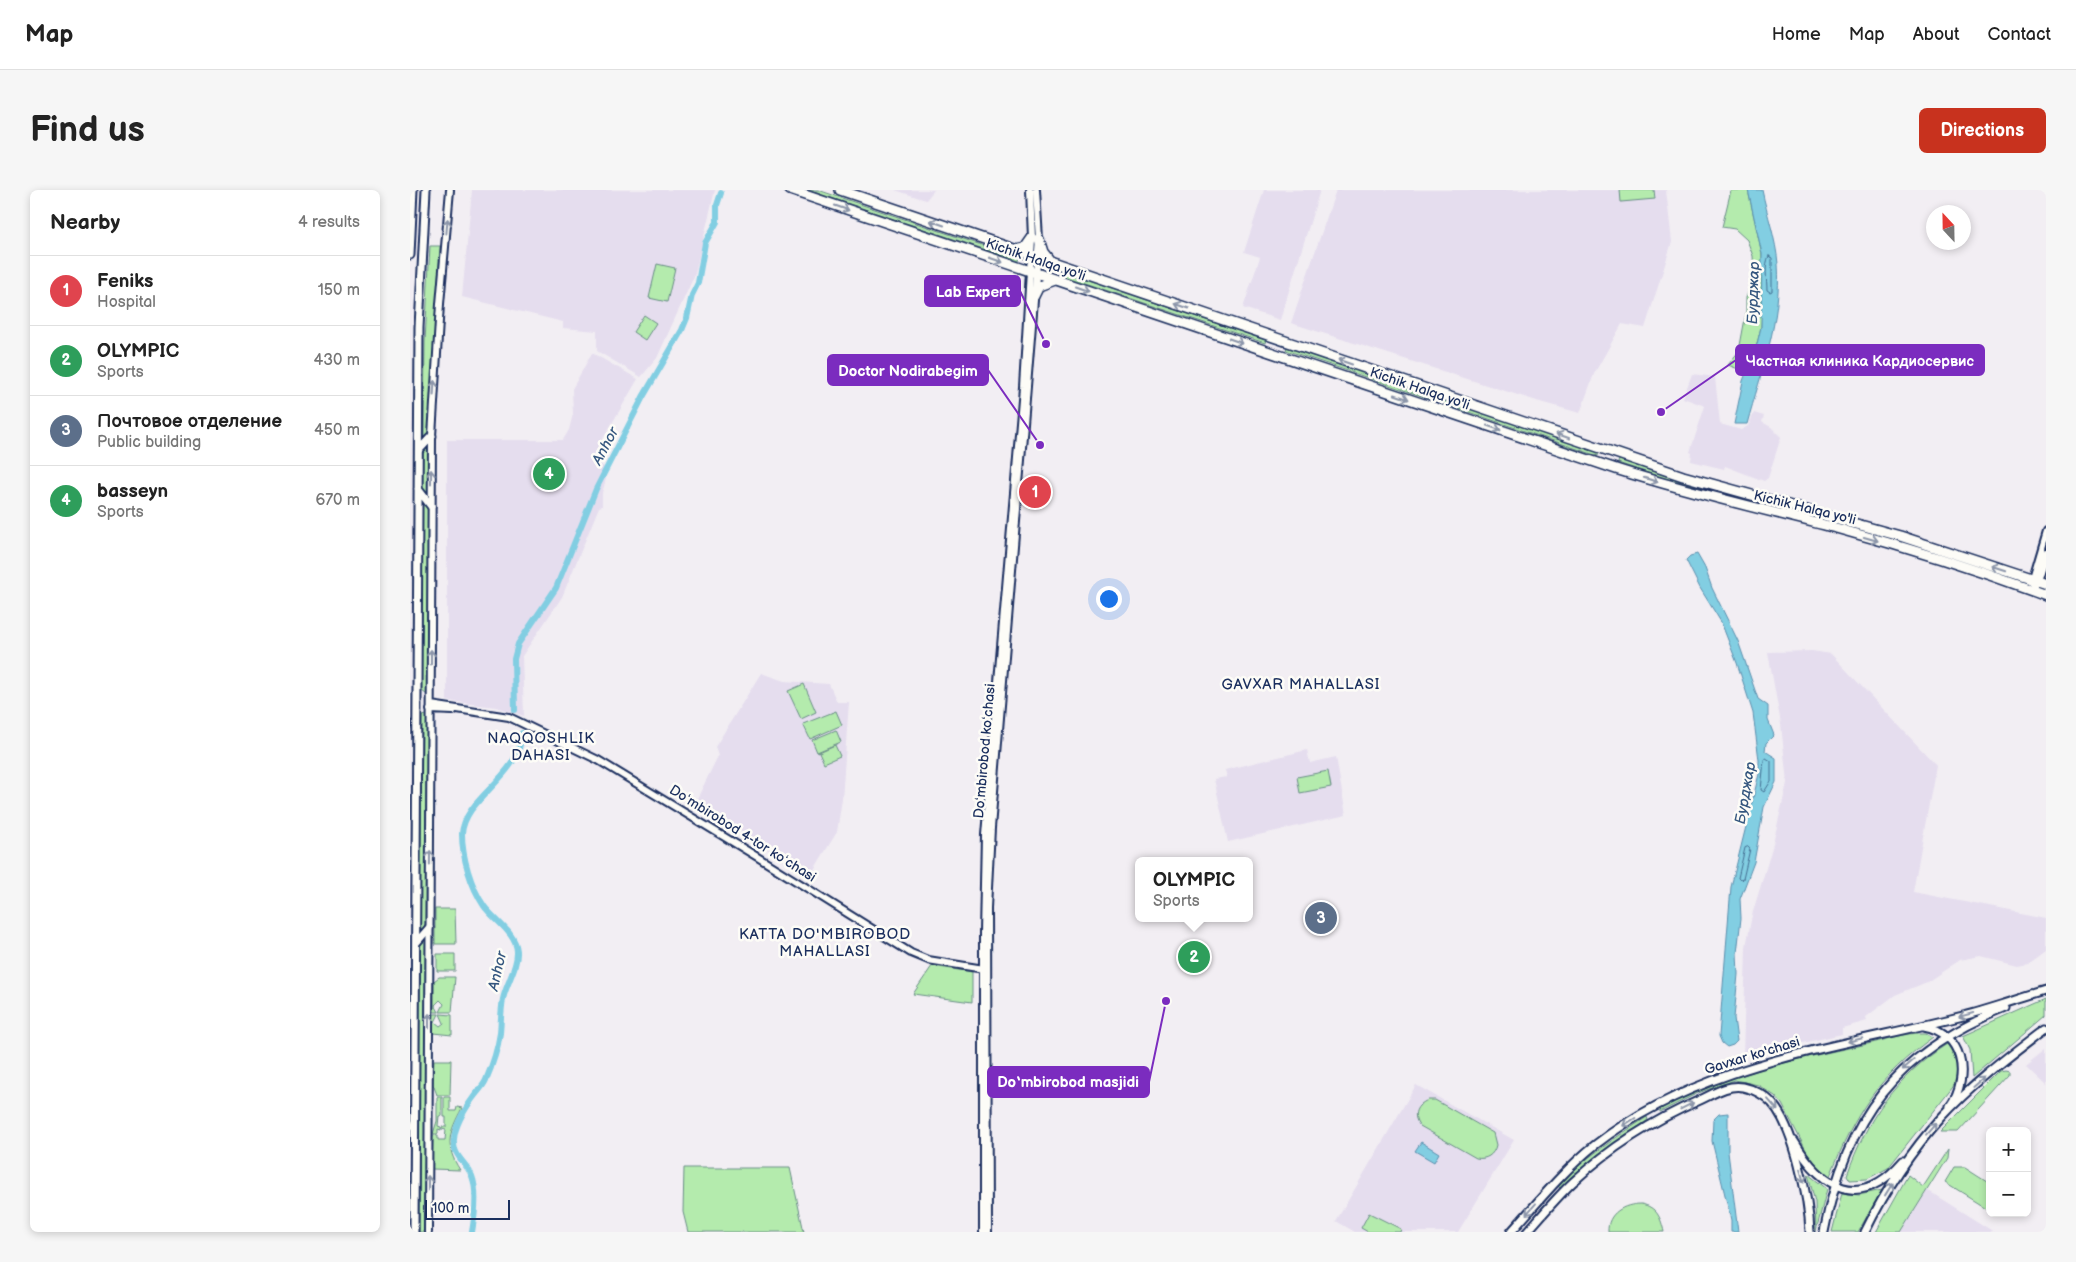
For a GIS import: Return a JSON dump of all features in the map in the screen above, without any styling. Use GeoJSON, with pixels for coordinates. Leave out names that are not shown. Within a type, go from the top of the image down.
{"type":"FeatureCollection","features":[{"type":"Feature","properties":{"kind":"highway","name":"Kichik Halqa yo'li"},"geometry":{"type":"LineString","coordinates":[[790,190],[1604,465],[1699,494],[1912,551],[2046,595]]}},
{"type":"Feature","properties":{"kind":"highway","name":"Kichik Halqa yo'li"},"geometry":{"type":"LineString","coordinates":[[840,190],[1683,476],[1900,536],[2038,581]]}},
{"type":"Feature","properties":{"kind":"highway"},"geometry":{"type":"LineString","coordinates":[[1016,250],[1026,248],[1035,239],[1051,262]]}},
{"type":"Feature","properties":{"kind":"highway"},"geometry":{"type":"LineString","coordinates":[[1034,296],[1039,286],[1055,280]]}},
{"type":"Feature","properties":{"kind":"highway"},"geometry":{"type":"LineString","coordinates":[[1273,353],[1278,339]]}},
{"type":"Feature","properties":{"kind":"highway"},"geometry":{"type":"LineString","coordinates":[[1604,465],[1609,451]]}},
{"type":"Feature","properties":{"kind":"highway"},"geometry":{"type":"LineString","coordinates":[[1824,526],[1827,515]]}},
{"type":"Feature","properties":{"kind":"main road"},"geometry":{"type":"LineString","coordinates":[[410,255],[413,190]]}},
{"type":"Feature","properties":{"kind":"main road"},"geometry":{"type":"LineString","coordinates":[[414,1232],[412,1109],[416,944],[413,703],[419,450],[419,327],[426,190]]}},
{"type":"Feature","properties":{"kind":"main road"},"geometry":{"type":"LineString","coordinates":[[428,1232],[432,436],[440,304],[450,190]]}},
{"type":"Feature","properties":{"kind":"main road"},"geometry":{"type":"LineString","coordinates":[[1030,190],[1035,239]]}},
{"type":"Feature","properties":{"kind":"main road"},"geometry":{"type":"LineString","coordinates":[[1033,272],[1036,190]]}},
{"type":"Feature","properties":{"kind":"main road","name":"Doʻmbirobod koʻchasi"},"geometry":{"type":"LineString","coordinates":[[983,1232],[987,908],[991,828],[1034,296],[1033,272]]}},
{"type":"Feature","properties":{"kind":"main road","name":"Doʻmbirobod koʻchasi"},"geometry":{"type":"LineString","coordinates":[[988,1232],[984,889],[988,790],[1028,310],[1033,272]]}},
{"type":"Feature","properties":{"kind":"main road"},"geometry":{"type":"LineString","coordinates":[[419,450],[432,436]]}},
{"type":"Feature","properties":{"kind":"main road"},"geometry":{"type":"LineString","coordinates":[[418,490],[431,506]]}},
{"type":"Feature","properties":{"kind":"main road"},"geometry":{"type":"LineString","coordinates":[[2038,581],[2046,531]]}},
{"type":"Feature","properties":{"kind":"main road"},"geometry":{"type":"LineString","coordinates":[[2030,590],[2038,581],[2046,552]]}},
{"type":"Feature","properties":{"kind":"main road","name":"Doʻmbirobod 4-tor koʻchasi"},"geometry":{"type":"LineString","coordinates":[[430,708],[491,713],[509,716],[527,724],[620,772],[911,953],[928,960],[986,967]]}},
{"type":"Feature","properties":{"kind":"main road"},"geometry":{"type":"LineString","coordinates":[[416,944],[429,928]]}},
{"type":"Feature","properties":{"kind":"main road"},"geometry":{"type":"LineString","coordinates":[[1824,1232],[1835,1184],[1855,1134],[1882,1091],[1910,1063],[1948,1036],[1982,1018],[2046,991]]}},
{"type":"Feature","properties":{"kind":"main road","name":"Gavxar ko'chasi"},"geometry":{"type":"LineString","coordinates":[[1511,1232],[1552,1186],[1595,1145],[1650,1110],[1703,1084],[1746,1068],[1799,1053],[1985,1010],[2046,991]]}},
{"type":"Feature","properties":{"kind":"main road"},"geometry":{"type":"LineString","coordinates":[[1920,1026],[1932,1028],[1948,1036],[1956,1046],[1960,1057],[1962,1077],[1955,1099],[1943,1116]]}},
{"type":"Feature","properties":{"kind":"main road"},"geometry":{"type":"LineString","coordinates":[[1787,1129],[1812,1168],[1824,1179],[1854,1189],[1878,1183],[1894,1171],[1943,1116],[2046,1028]]}},
{"type":"Feature","properties":{"kind":"main road","name":"Gavxar ko'chasi"},"geometry":{"type":"LineString","coordinates":[[1527,1232],[1562,1194],[1601,1158],[1656,1122],[1709,1096],[1735,1086],[1761,1094],[1772,1103],[1782,1116],[1805,1188],[1810,1232]]}},
{"type":"Feature","properties":{"kind":"main road"},"geometry":{"type":"LineString","coordinates":[[1650,1110],[1656,1122]]}},
{"type":"Feature","properties":{"kind":"main road"},"geometry":{"type":"LineString","coordinates":[[1866,1232],[1890,1188],[1920,1142]]}},
{"type":"Feature","properties":{"kind":"main road"},"geometry":{"type":"LineString","coordinates":[[1552,1186],[1562,1194]]}},
{"type":"Feature","properties":{"kind":"shaded area"},"geometry":{"type":"Polygon","coordinates":[[[472,190],[715,190],[695,274],[657,358],[641,377],[597,351],[597,331],[563,328],[563,322],[462,297],[472,190]]]}},
{"type":"Feature","properties":{"kind":"shaded area"},"geometry":{"type":"Polygon","coordinates":[[[895,190],[934,190],[926,200],[895,190]]]}},
{"type":"Feature","properties":{"kind":"shaded area"},"geometry":{"type":"Polygon","coordinates":[[[1264,190],[1320,190],[1280,320],[1243,308],[1260,257],[1244,252],[1264,190]]]}},
{"type":"Feature","properties":{"kind":"shaded area"},"geometry":{"type":"Polygon","coordinates":[[[1336,190],[1666,190],[1672,242],[1645,328],[1622,324],[1594,374],[1580,413],[1291,323],[1336,190]]]}},
{"type":"Feature","properties":{"kind":"shaded area"},"geometry":{"type":"Polygon","coordinates":[[[592,353],[638,379],[591,459],[606,468],[602,506],[599,507],[562,597],[522,656],[524,716],[496,707],[447,701],[447,440],[563,440],[569,430],[573,414],[572,389],[592,353]]]}},
{"type":"Feature","properties":{"kind":"shaded area"},"geometry":{"type":"Polygon","coordinates":[[[1692,374],[1715,377],[1720,424],[1741,430],[1748,426],[1754,413],[1764,416],[1762,422],[1771,427],[1781,437],[1768,478],[1764,481],[1725,466],[1724,469],[1691,461],[1692,453],[1690,452],[1705,406],[1683,398],[1692,374]]]}},
{"type":"Feature","properties":{"kind":"shaded area"},"geometry":{"type":"Polygon","coordinates":[[[1812,651],[1831,654],[1936,765],[1913,892],[2046,918],[2046,949],[2027,963],[2017,965],[1981,956],[1960,960],[1927,982],[1895,995],[1866,1017],[1867,1021],[1842,1028],[1842,1034],[1743,1057],[1746,947],[1752,915],[1772,848],[1787,783],[1781,724],[1768,652],[1812,651]]]}},
{"type":"Feature","properties":{"kind":"shaded area"},"geometry":{"type":"Polygon","coordinates":[[[761,673],[784,681],[829,684],[837,702],[849,702],[842,799],[837,832],[810,876],[732,826],[694,805],[718,756],[715,747],[761,673]]]}},
{"type":"Feature","properties":{"kind":"shaded area"},"geometry":{"type":"Polygon","coordinates":[[[1307,750],[1310,763],[1336,757],[1346,815],[1228,842],[1214,779],[1227,777],[1225,770],[1307,750]]]}},
{"type":"Feature","properties":{"kind":"shaded area"},"geometry":{"type":"Polygon","coordinates":[[[2046,1048],[2046,1083],[2026,1064],[2046,1048]]]}},
{"type":"Feature","properties":{"kind":"shaded area"},"geometry":{"type":"Polygon","coordinates":[[[1416,1085],[1514,1140],[1458,1232],[1355,1232],[1336,1221],[1416,1085]]]}},
{"type":"Feature","properties":{"kind":"shaded area"},"geometry":{"type":"Polygon","coordinates":[[[1927,1190],[1994,1232],[1901,1232],[1927,1190]]]}},
{"type":"Feature","properties":{"kind":"green space"},"geometry":{"type":"Polygon","coordinates":[[[808,190],[818,190],[1020,258],[1019,261],[808,190]]]}},
{"type":"Feature","properties":{"kind":"green space"},"geometry":{"type":"Polygon","coordinates":[[[1620,190],[1654,190],[1655,199],[1621,202],[1620,190]]]}},
{"type":"Feature","properties":{"kind":"green space"},"geometry":{"type":"Polygon","coordinates":[[[1731,190],[1748,190],[1762,254],[1763,293],[1761,327],[1757,344],[1746,372],[1728,365],[1739,351],[1746,313],[1746,298],[1754,273],[1753,256],[1747,240],[1735,229],[1722,227],[1731,190]]]}},
{"type":"Feature","properties":{"kind":"green space"},"geometry":{"type":"Polygon","coordinates":[[[430,246],[440,246],[429,432],[424,438],[425,342],[430,246]]]}},
{"type":"Feature","properties":{"kind":"green space"},"geometry":{"type":"Polygon","coordinates":[[[657,264],[675,268],[667,302],[649,298],[657,264]]]}},
{"type":"Feature","properties":{"kind":"green space"},"geometry":{"type":"Polygon","coordinates":[[[1061,271],[1266,340],[1265,343],[1060,275],[1061,271]]]}},
{"type":"Feature","properties":{"kind":"green space"},"geometry":{"type":"Polygon","coordinates":[[[644,315],[656,323],[645,340],[633,332],[644,315]]]}},
{"type":"Feature","properties":{"kind":"green space"},"geometry":{"type":"Polygon","coordinates":[[[1287,347],[1599,452],[1598,456],[1286,350],[1287,347]]]}},
{"type":"Feature","properties":{"kind":"green space"},"geometry":{"type":"Polygon","coordinates":[[[429,446],[428,495],[422,488],[423,452],[429,446]]]}},
{"type":"Feature","properties":{"kind":"green space"},"geometry":{"type":"Polygon","coordinates":[[[1619,459],[1672,478],[1764,503],[1763,505],[1688,486],[1618,463],[1619,459]]]}},
{"type":"Feature","properties":{"kind":"green space"},"geometry":{"type":"Polygon","coordinates":[[[422,498],[428,506],[427,695],[421,690],[422,498]]]}},
{"type":"Feature","properties":{"kind":"green space"},"geometry":{"type":"Polygon","coordinates":[[[804,684],[816,712],[801,719],[788,691],[804,684]]]}},
{"type":"Feature","properties":{"kind":"green space"},"geometry":{"type":"Polygon","coordinates":[[[836,711],[842,725],[810,739],[803,724],[836,711]]]}},
{"type":"Feature","properties":{"kind":"green space"},"geometry":{"type":"Polygon","coordinates":[[[427,715],[425,927],[420,933],[422,716],[427,715]]]}},
{"type":"Feature","properties":{"kind":"green space"},"geometry":{"type":"Polygon","coordinates":[[[836,730],[841,742],[817,752],[812,740],[836,730]]]}},
{"type":"Feature","properties":{"kind":"green space"},"geometry":{"type":"Polygon","coordinates":[[[835,745],[840,756],[824,763],[819,752],[835,745]]]}},
{"type":"Feature","properties":{"kind":"green space"},"geometry":{"type":"Polygon","coordinates":[[[1328,771],[1331,787],[1300,793],[1297,777],[1328,771]]]}},
{"type":"Feature","properties":{"kind":"green space"},"geometry":{"type":"Polygon","coordinates":[[[435,909],[455,909],[456,944],[435,944],[435,909]]]}},
{"type":"Feature","properties":{"kind":"green space"},"geometry":{"type":"Polygon","coordinates":[[[426,938],[424,1232],[419,1232],[420,943],[426,938]]]}},
{"type":"Feature","properties":{"kind":"green space"},"geometry":{"type":"Polygon","coordinates":[[[437,954],[455,954],[455,971],[437,971],[437,954]]]}},
{"type":"Feature","properties":{"kind":"green space"},"geometry":{"type":"Polygon","coordinates":[[[932,966],[972,972],[972,1002],[913,994],[932,966]]]}},
{"type":"Feature","properties":{"kind":"green space"},"geometry":{"type":"Polygon","coordinates":[[[439,977],[455,977],[452,1012],[440,1012],[444,1004],[440,1000],[435,1005],[439,1012],[434,1012],[434,981],[439,977]]]}},
{"type":"Feature","properties":{"kind":"green space"},"geometry":{"type":"Polygon","coordinates":[[[2046,999],[2046,1015],[1972,1078],[1970,1050],[1963,1036],[2046,999]]]}},
{"type":"Feature","properties":{"kind":"green space"},"geometry":{"type":"Polygon","coordinates":[[[434,1014],[439,1014],[435,1022],[440,1026],[444,1023],[440,1014],[452,1015],[452,1035],[433,1033],[434,1014]]]}},
{"type":"Feature","properties":{"kind":"green space"},"geometry":{"type":"Polygon","coordinates":[[[1926,1033],[1933,1037],[1897,1067],[1870,1098],[1849,1133],[1830,1176],[1817,1165],[1807,1152],[1782,1104],[1775,1096],[1758,1085],[1735,1080],[1698,1093],[1660,1112],[1660,1109],[1685,1097],[1759,1070],[1903,1035],[1926,1033]]]}},
{"type":"Feature","properties":{"kind":"green space"},"geometry":{"type":"Polygon","coordinates":[[[1947,1044],[1953,1054],[1957,1070],[1953,1086],[1888,1168],[1867,1179],[1850,1180],[1847,1175],[1855,1154],[1885,1100],[1913,1070],[1947,1044]]]}},
{"type":"Feature","properties":{"kind":"green space"},"geometry":{"type":"Polygon","coordinates":[[[434,1060],[451,1060],[450,1095],[437,1095],[433,1084],[434,1060]]]}},
{"type":"Feature","properties":{"kind":"green space"},"geometry":{"type":"Polygon","coordinates":[[[2001,1071],[2010,1071],[2010,1075],[1958,1132],[1940,1132],[2001,1071]]]}},
{"type":"Feature","properties":{"kind":"green space"},"geometry":{"type":"Polygon","coordinates":[[[437,1097],[442,1097],[442,1116],[439,1116],[438,1126],[441,1127],[441,1130],[438,1129],[438,1134],[433,1134],[437,1121],[437,1097]]]}},
{"type":"Feature","properties":{"kind":"green space"},"geometry":{"type":"Polygon","coordinates":[[[444,1097],[450,1097],[450,1111],[456,1111],[457,1107],[462,1108],[451,1132],[450,1139],[452,1153],[460,1170],[432,1169],[433,1135],[438,1136],[438,1140],[445,1140],[446,1130],[442,1129],[442,1127],[446,1127],[444,1097]]]}},
{"type":"Feature","properties":{"kind":"green space"},"geometry":{"type":"Polygon","coordinates":[[[1428,1100],[1435,1100],[1493,1133],[1495,1149],[1489,1156],[1476,1158],[1420,1126],[1415,1114],[1420,1105],[1428,1100]]]}},
{"type":"Feature","properties":{"kind":"green space"},"geometry":{"type":"Polygon","coordinates":[[[1647,1117],[1648,1120],[1591,1160],[1560,1188],[1558,1186],[1589,1157],[1647,1117]]]}},
{"type":"Feature","properties":{"kind":"green space"},"geometry":{"type":"Polygon","coordinates":[[[1948,1149],[1947,1158],[1901,1232],[1876,1232],[1908,1175],[1923,1187],[1948,1149]]]}},
{"type":"Feature","properties":{"kind":"green space"},"geometry":{"type":"Polygon","coordinates":[[[1954,1167],[1965,1167],[1986,1180],[1986,1208],[1945,1182],[1954,1167]]]}},
{"type":"Feature","properties":{"kind":"green space"},"geometry":{"type":"Polygon","coordinates":[[[684,1168],[790,1168],[804,1232],[688,1232],[683,1212],[684,1168]]]}},
{"type":"Feature","properties":{"kind":"green space"},"geometry":{"type":"Polygon","coordinates":[[[1808,1174],[1827,1189],[1816,1231],[1815,1202],[1808,1174]]]}},
{"type":"Feature","properties":{"kind":"green space"},"geometry":{"type":"Polygon","coordinates":[[[1882,1190],[1858,1232],[1832,1232],[1842,1193],[1859,1195],[1882,1190]]]}},
{"type":"Feature","properties":{"kind":"green space"},"geometry":{"type":"Polygon","coordinates":[[[1635,1204],[1641,1204],[1655,1210],[1664,1232],[1608,1232],[1610,1220],[1618,1211],[1635,1204]]]}},
{"type":"Feature","properties":{"kind":"green space"},"geometry":{"type":"Polygon","coordinates":[[[1369,1213],[1401,1229],[1400,1232],[1368,1232],[1361,1228],[1369,1213]]]}},
{"type":"Feature","properties":{"kind":"water","name":"Бурджар"},"geometry":{"type":"Polygon","coordinates":[[[1748,190],[1762,190],[1778,264],[1777,305],[1769,345],[1747,424],[1734,424],[1743,381],[1757,344],[1761,327],[1762,254],[1748,190]]]}},
{"type":"Feature","properties":{"kind":"water","name":"Бурджар"},"geometry":{"type":"Polygon","coordinates":[[[1697,554],[1738,641],[1758,699],[1768,706],[1768,720],[1774,735],[1766,743],[1765,751],[1776,758],[1776,782],[1764,807],[1754,862],[1740,899],[1741,918],[1737,953],[1738,974],[1734,1018],[1737,1041],[1727,1047],[1722,1043],[1719,1036],[1731,887],[1759,774],[1759,760],[1753,713],[1737,663],[1721,622],[1700,588],[1686,560],[1690,556],[1697,554]]]}},
{"type":"Feature","properties":{"kind":"water"},"geometry":{"type":"Polygon","coordinates":[[[1728,1113],[1728,1152],[1738,1232],[1731,1232],[1731,1220],[1712,1141],[1713,1120],[1719,1114],[1728,1113]]]}},
{"type":"Feature","properties":{"kind":"water"},"geometry":{"type":"Polygon","coordinates":[[[1421,1142],[1439,1153],[1434,1162],[1415,1151],[1421,1142]]]}},
{"type":"Feature","properties":{"kind":"waterway","name":"Anhor"},"geometry":{"type":"LineString","coordinates":[[515,710],[514,659],[518,644],[556,588],[596,489],[643,397],[682,330],[687,318],[692,295],[698,283],[705,243],[717,222],[717,205],[721,193]]}},
{"type":"Feature","properties":{"kind":"waterway","name":"Anhor"},"geometry":{"type":"LineString","coordinates":[[472,1232],[475,1204],[474,1182],[470,1171],[455,1150],[454,1139],[458,1123],[473,1098],[485,1083],[493,1063],[500,1033],[503,999],[516,963],[517,951],[513,938],[484,906],[475,890],[466,862],[462,834],[465,821],[472,809],[512,763],[519,749],[522,733]]}},
{"type":"Feature","properties":{"kind":"place","name":"Lab Expert"},"geometry":{"type":"Point","coordinates":[1046,344]}},
{"type":"Feature","properties":{"kind":"place","name":"Частная клиника Кардиосервис"},"geometry":{"type":"Point","coordinates":[1661,412]}},
{"type":"Feature","properties":{"kind":"place","name":"Doctor Nodirabegim"},"geometry":{"type":"Point","coordinates":[1040,445]}},
{"type":"Feature","properties":{"kind":"place","name":"basseyn"},"geometry":{"type":"Point","coordinates":[549,474]}},
{"type":"Feature","properties":{"kind":"place","name":"Feniks"},"geometry":{"type":"Point","coordinates":[1035,492]}},
{"type":"Feature","properties":{"kind":"place","name":"Почтовое отделение"},"geometry":{"type":"Point","coordinates":[1321,918]}},
{"type":"Feature","properties":{"kind":"place","name":"OLYMPIC"},"geometry":{"type":"Point","coordinates":[1194,957]}},
{"type":"Feature","properties":{"kind":"place","name":"Do‘mbirobod masjidi"},"geometry":{"type":"Point","coordinates":[1166,1001]}},
{"type":"Feature","properties":{"kind":"district","name":"GAVXAR MAHALLASI"},"geometry":{"type":"Point","coordinates":[1301,684]}},
{"type":"Feature","properties":{"kind":"district","name":"NAQQOSHLIK DAHASI"},"geometry":{"type":"Point","coordinates":[541,746]}},
{"type":"Feature","properties":{"kind":"district","name":"KATTA DO'MBIROBOD MAHALLASI"},"geometry":{"type":"Point","coordinates":[825,942]}}]}
